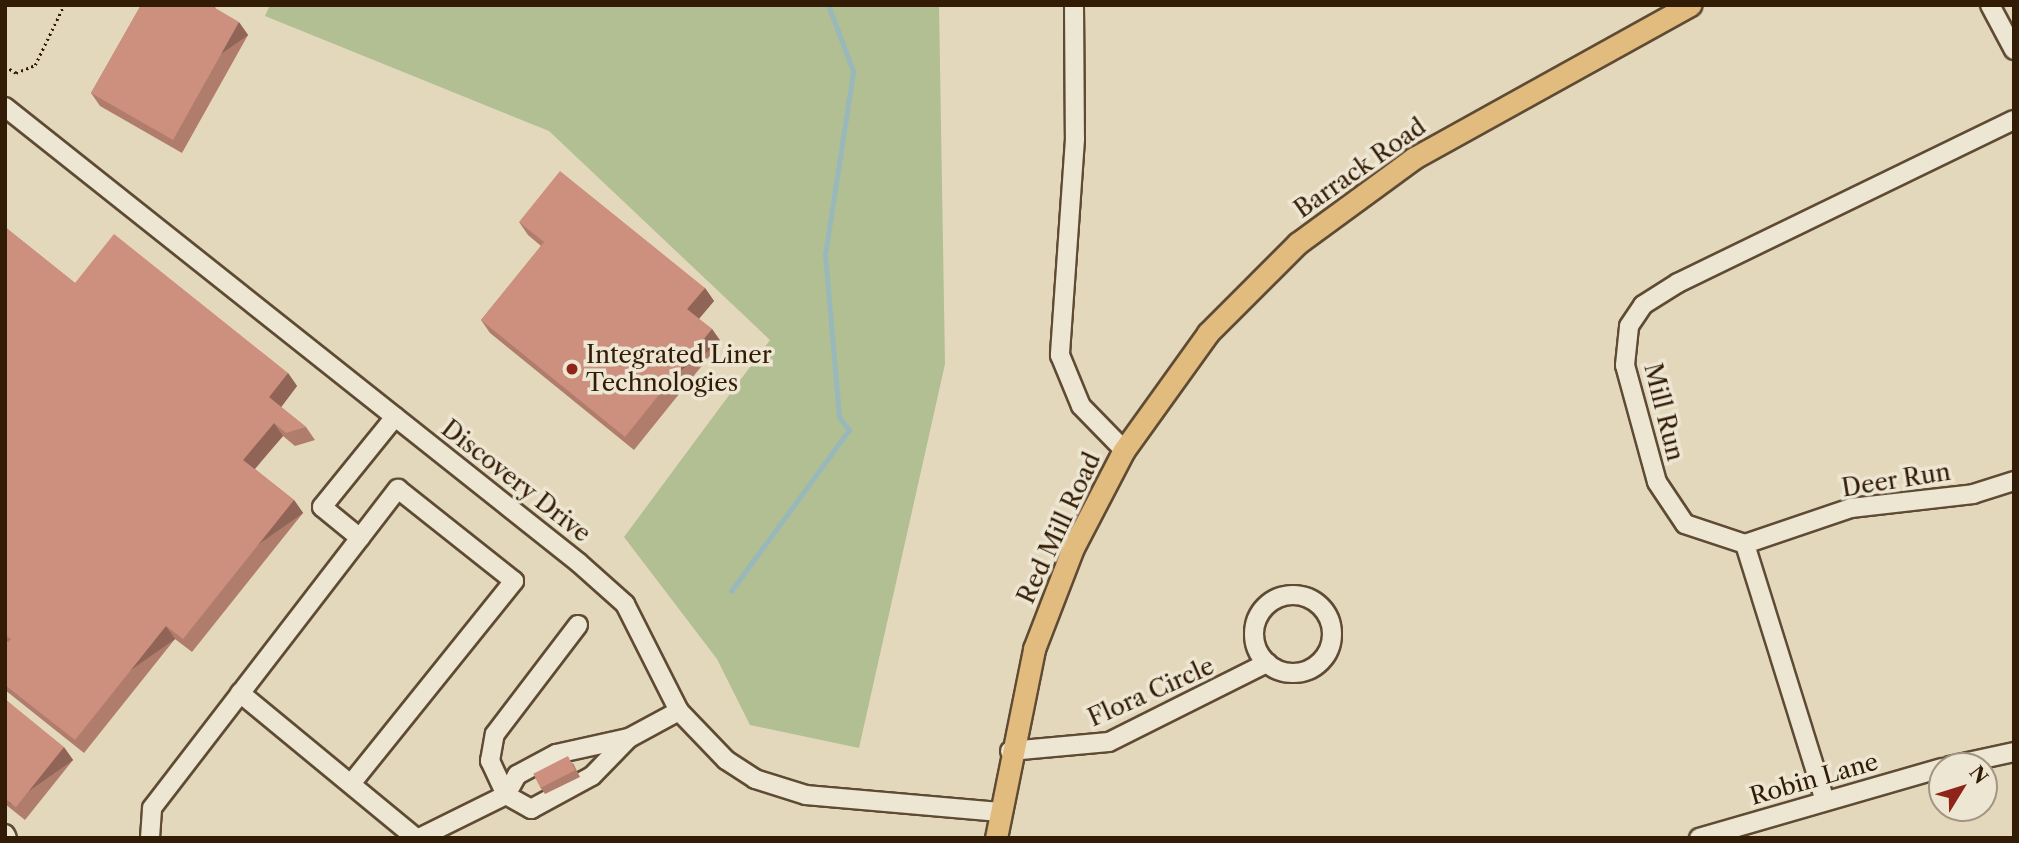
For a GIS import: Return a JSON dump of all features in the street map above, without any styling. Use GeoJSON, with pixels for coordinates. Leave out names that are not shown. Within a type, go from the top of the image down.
{"type":"FeatureCollection","features":[{"type":"Feature","properties":{"kind":"main road","name":"Barrack Road"},"geometry":{"type":"LineString","coordinates":[[1124,450],[1208,334],[1298,243],[1414,158],[1690,5]]}},
{"type":"Feature","properties":{"kind":"main road","name":"Red Mill Road"},"geometry":{"type":"LineString","coordinates":[[996,838],[1010,751],[1052,602],[1124,450]]}},
{"type":"Feature","properties":{"kind":"street"},"geometry":{"type":"LineString","coordinates":[[1990,5],[2014,50]]}},
{"type":"Feature","properties":{"kind":"street","name":"Red Mill Road"},"geometry":{"type":"LineString","coordinates":[[1076,9],[1075,148],[1060,355],[1081,405],[1124,450]]}},
{"type":"Feature","properties":{"kind":"street","name":"Discovery Drive"},"geometry":{"type":"LineString","coordinates":[[5,107],[625,604],[678,711],[726,760],[755,779],[806,795],[999,812]]}},
{"type":"Feature","properties":{"kind":"street","name":"Mill Run"},"geometry":{"type":"LineString","coordinates":[[1745,544],[1685,524],[1657,482],[1625,365],[1629,327],[1643,304],[2014,120]]}},
{"type":"Feature","properties":{"kind":"street"},"geometry":{"type":"LineString","coordinates":[[360,538],[322,507],[395,417]]}},
{"type":"Feature","properties":{"kind":"street","name":"Deer Run"},"geometry":{"type":"LineString","coordinates":[[1745,544],[1851,509],[1973,494],[2014,481]]}},
{"type":"Feature","properties":{"kind":"street"},"geometry":{"type":"LineString","coordinates":[[150,838],[152,808],[398,489],[513,581],[351,784]]}},
{"type":"Feature","properties":{"kind":"street"},"geometry":{"type":"LineString","coordinates":[[1745,544],[1825,801]]}},
{"type":"Feature","properties":{"kind":"street"},"geometry":{"type":"LineString","coordinates":[[1289,594],[1324,608],[1333,633],[1325,658],[1291,674],[1267,663],[1254,628],[1266,605],[1289,594]]}},
{"type":"Feature","properties":{"kind":"street"},"geometry":{"type":"LineString","coordinates":[[578,625],[495,734],[490,761],[506,795],[531,809],[592,776],[629,738]]}},
{"type":"Feature","properties":{"kind":"street","name":"Flora Circle"},"geometry":{"type":"LineString","coordinates":[[1010,751],[1109,742],[1267,663]]}},
{"type":"Feature","properties":{"kind":"street"},"geometry":{"type":"LineString","coordinates":[[240,693],[417,838],[506,795],[517,775],[556,754],[629,738],[678,711]]}},
{"type":"Feature","properties":{"kind":"street","name":"Robin Lane"},"geometry":{"type":"LineString","coordinates":[[1699,838],[1928,772]]}},
{"type":"Feature","properties":{"kind":"path"},"geometry":{"type":"LineString","coordinates":[[5,66],[16,73],[35,65],[64,5]]}},
{"type":"Feature","properties":{"kind":"green space"},"geometry":{"type":"Polygon","coordinates":[[[270,5],[939,5],[945,364],[859,748],[750,725],[717,659],[624,537],[770,340],[549,131],[265,16],[270,5]]]}},
{"type":"Feature","properties":{"kind":"building"},"geometry":{"type":"Polygon","coordinates":[[[141,5],[210,5],[239,22],[173,140],[91,93],[141,5]]]}},
{"type":"Feature","properties":{"kind":"building"},"geometry":{"type":"Polygon","coordinates":[[[560,171],[705,288],[687,309],[712,329],[625,437],[481,320],[544,242],[519,222],[560,171]]]}},
{"type":"Feature","properties":{"kind":"building"},"geometry":{"type":"Polygon","coordinates":[[[5,227],[75,283],[114,234],[288,373],[269,397],[306,427],[286,433],[274,423],[243,460],[294,500],[183,639],[166,626],[75,740],[5,685],[5,646],[11,639],[5,635],[5,227]]]}},
{"type":"Feature","properties":{"kind":"building"},"geometry":{"type":"Polygon","coordinates":[[[5,699],[64,747],[16,807],[5,799],[5,699]]]}},
{"type":"Feature","properties":{"kind":"building"},"geometry":{"type":"Polygon","coordinates":[[[568,756],[575,770],[541,788],[533,774],[568,756]]]}},
{"type":"Feature","properties":{"kind":"waterway"},"geometry":{"type":"LineString","coordinates":[[731,591],[849,430],[839,417],[825,255],[853,71],[828,5]]}},
{"type":"Feature","properties":{"kind":"place","name":"Integrated Liner Technologies"},"geometry":{"type":"Point","coordinates":[572,369]}}]}
